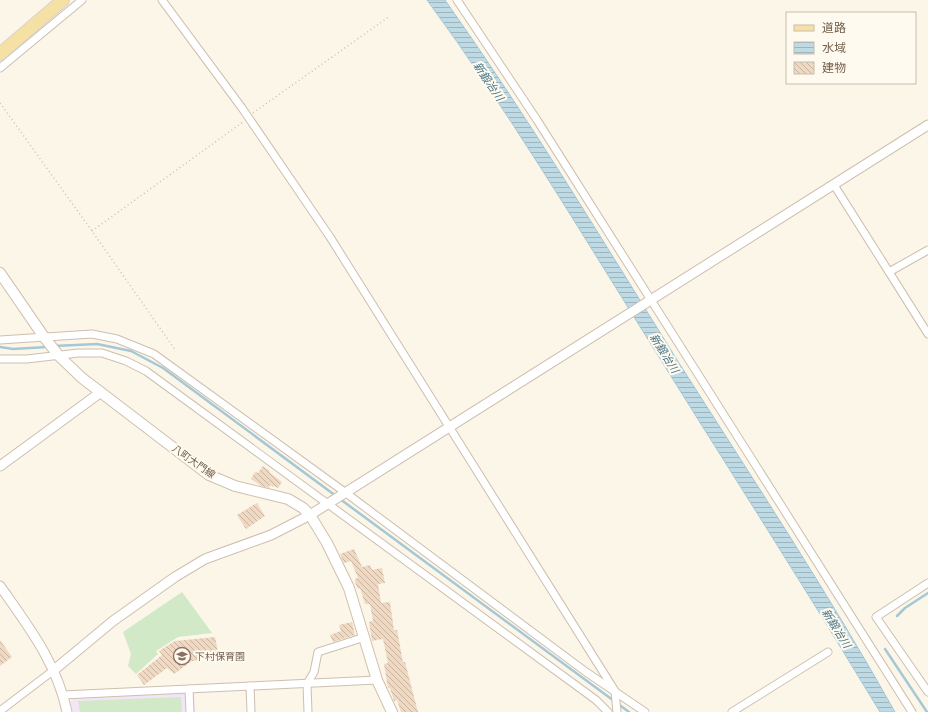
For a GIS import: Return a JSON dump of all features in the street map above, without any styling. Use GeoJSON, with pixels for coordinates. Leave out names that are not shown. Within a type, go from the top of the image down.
{"type":"FeatureCollection","features":[{"type":"Feature","properties":{"kind":"main road"},"geometry":{"type":"LineString","coordinates":[[0,54],[63,0]]}},
{"type":"Feature","properties":{"kind":"main road","name":"八町大門線"},"geometry":{"type":"LineString","coordinates":[[0,273],[44,337],[59,356],[74,371],[209,475],[236,486],[288,498],[310,515],[327,543],[349,588],[365,637],[376,680],[392,712]]}},
{"type":"Feature","properties":{"kind":"street"},"geometry":{"type":"LineString","coordinates":[[0,68],[82,0]]}},
{"type":"Feature","properties":{"kind":"street"},"geometry":{"type":"LineString","coordinates":[[162,0],[248,117],[330,237],[615,691],[617,712]]}},
{"type":"Feature","properties":{"kind":"street"},"geometry":{"type":"LineString","coordinates":[[457,0],[537,120],[649,302],[912,712]]}},
{"type":"Feature","properties":{"kind":"street"},"geometry":{"type":"LineString","coordinates":[[0,711],[54,670],[113,621],[175,577],[205,559],[271,535],[310,515],[928,125]]}},
{"type":"Feature","properties":{"kind":"street"},"geometry":{"type":"LineString","coordinates":[[834,184],[928,334]]}},
{"type":"Feature","properties":{"kind":"street"},"geometry":{"type":"LineString","coordinates":[[889,272],[928,250]]}},
{"type":"Feature","properties":{"kind":"street"},"geometry":{"type":"LineString","coordinates":[[0,340],[92,334],[117,339],[154,354],[346,493],[586,672],[645,712]]}},
{"type":"Feature","properties":{"kind":"street"},"geometry":{"type":"LineString","coordinates":[[0,360],[27,359],[78,353],[102,353],[126,361],[146,371],[596,700],[608,712]]}},
{"type":"Feature","properties":{"kind":"street"},"geometry":{"type":"LineString","coordinates":[[0,466],[101,392]]}},
{"type":"Feature","properties":{"kind":"street"},"geometry":{"type":"LineString","coordinates":[[928,583],[876,617],[928,692]]}},
{"type":"Feature","properties":{"kind":"street"},"geometry":{"type":"LineString","coordinates":[[0,586],[42,646],[54,670],[63,695],[67,712]]}},
{"type":"Feature","properties":{"kind":"street"},"geometry":{"type":"LineString","coordinates":[[308,712],[307,684],[314,672],[318,652],[365,637]]}},
{"type":"Feature","properties":{"kind":"street"},"geometry":{"type":"LineString","coordinates":[[732,712],[828,652]]}},
{"type":"Feature","properties":{"kind":"street"},"geometry":{"type":"LineString","coordinates":[[63,695],[376,680]]}},
{"type":"Feature","properties":{"kind":"street"},"geometry":{"type":"LineString","coordinates":[[250,686],[251,712]]}},
{"type":"Feature","properties":{"kind":"street"},"geometry":{"type":"LineString","coordinates":[[189,689],[190,712]]}},
{"type":"Feature","properties":{"kind":"path"},"geometry":{"type":"LineString","coordinates":[[92,231],[390,16]]}},
{"type":"Feature","properties":{"kind":"path"},"geometry":{"type":"LineString","coordinates":[[0,104],[92,231],[176,351]]}},
{"type":"Feature","properties":{"kind":"shaded area"},"geometry":{"type":"Polygon","coordinates":[[[194,693],[195,712],[73,712],[70,702],[74,698],[194,693]]]}},
{"type":"Feature","properties":{"kind":"green space"},"geometry":{"type":"Polygon","coordinates":[[[182,592],[212,633],[178,637],[156,651],[158,654],[136,674],[128,666],[131,654],[123,632],[182,592]]]}},
{"type":"Feature","properties":{"kind":"green space"},"geometry":{"type":"Polygon","coordinates":[[[181,697],[182,712],[80,712],[78,701],[181,697]]]}},
{"type":"Feature","properties":{"kind":"water","name":"新鍛冶川"},"geometry":{"type":"Polygon","coordinates":[[[427,0],[445,0],[506,89],[762,492],[843,623],[895,712],[880,712],[541,168],[457,41],[427,0]]]}},
{"type":"Feature","properties":{"kind":"building"},"geometry":{"type":"Polygon","coordinates":[[[263,466],[282,482],[278,488],[270,485],[269,488],[261,486],[251,479],[255,472],[258,473],[263,466]]]}},
{"type":"Feature","properties":{"kind":"building"},"geometry":{"type":"Polygon","coordinates":[[[257,503],[265,516],[246,529],[237,515],[257,503]]]}},
{"type":"Feature","properties":{"kind":"building"},"geometry":{"type":"Polygon","coordinates":[[[354,549],[362,567],[370,565],[372,570],[382,568],[385,583],[378,584],[381,603],[390,602],[394,630],[397,630],[403,662],[405,662],[418,712],[401,712],[397,700],[394,701],[390,688],[388,688],[384,664],[388,663],[383,639],[372,641],[369,622],[373,621],[370,604],[365,604],[360,588],[358,589],[355,579],[358,578],[351,561],[344,563],[340,554],[354,549]]]}},
{"type":"Feature","properties":{"kind":"building"},"geometry":{"type":"Polygon","coordinates":[[[352,622],[355,635],[333,642],[330,635],[341,631],[339,625],[352,622]]]}},
{"type":"Feature","properties":{"kind":"building"},"geometry":{"type":"Polygon","coordinates":[[[215,637],[218,652],[202,652],[201,660],[192,661],[174,674],[167,668],[144,685],[137,675],[162,655],[159,651],[175,641],[215,637]]]}},
{"type":"Feature","properties":{"kind":"building"},"geometry":{"type":"Polygon","coordinates":[[[0,640],[12,657],[0,666],[0,640]]]}},
{"type":"Feature","properties":{"kind":"waterway"},"geometry":{"type":"LineString","coordinates":[[54,346],[97,344],[131,351],[163,368],[336,496]]}},
{"type":"Feature","properties":{"kind":"waterway"},"geometry":{"type":"LineString","coordinates":[[0,347],[13,349],[47,347]]}},
{"type":"Feature","properties":{"kind":"waterway"},"geometry":{"type":"LineString","coordinates":[[340,499],[629,712]]}},
{"type":"Feature","properties":{"kind":"waterway"},"geometry":{"type":"LineString","coordinates":[[897,616],[905,608],[928,593]]}},
{"type":"Feature","properties":{"kind":"waterway"},"geometry":{"type":"LineString","coordinates":[[885,649],[927,712]]}},
{"type":"Feature","properties":{"kind":"place","name":"下村保育園"},"geometry":{"type":"Point","coordinates":[182,656]}}]}
